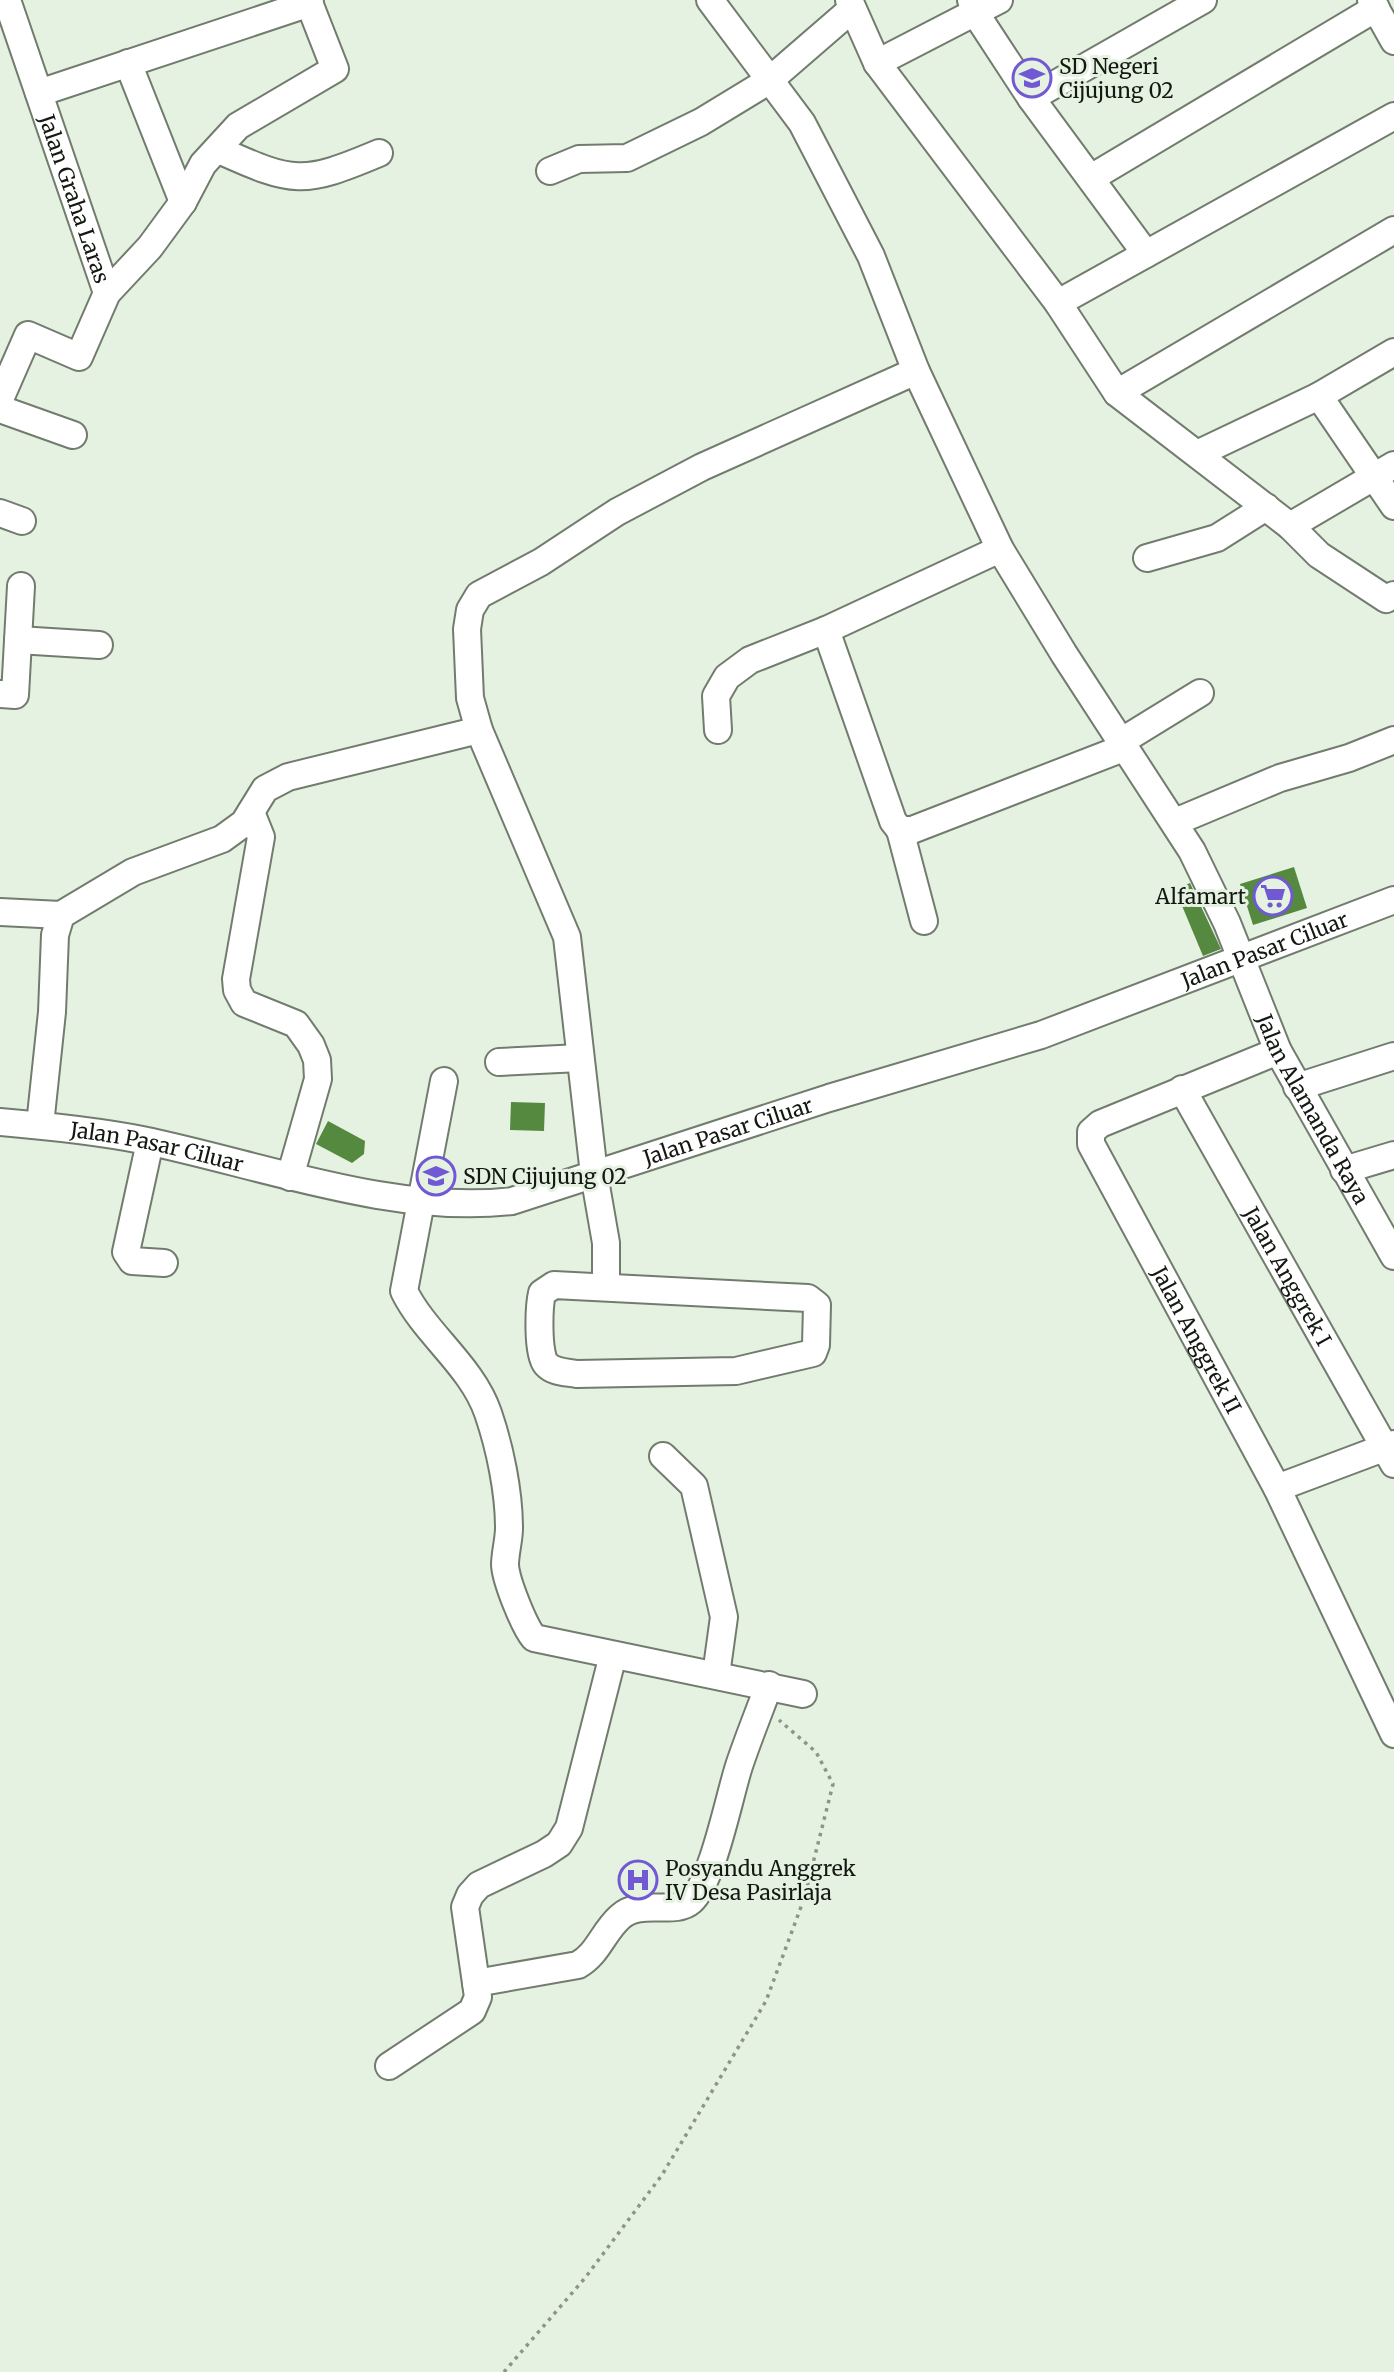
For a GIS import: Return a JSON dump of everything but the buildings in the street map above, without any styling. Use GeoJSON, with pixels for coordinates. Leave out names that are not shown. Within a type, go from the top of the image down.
{"type":"FeatureCollection","features":[{"type":"Feature","properties":{"kind":"street","name":"Jalan Alamanda Raya"},"geometry":{"type":"LineString","coordinates":[[710,0],[802,123],[871,256],[916,371],[1000,549],[1175,822],[1227,923],[1278,1051],[1394,1255]]}},
{"type":"Feature","properties":{"kind":"street"},"geometry":{"type":"LineString","coordinates":[[877,63],[974,7],[999,0]]}},
{"type":"Feature","properties":{"kind":"street"},"geometry":{"type":"LineString","coordinates":[[1031,98],[1203,0]]}},
{"type":"Feature","properties":{"kind":"street"},"geometry":{"type":"LineString","coordinates":[[39,93],[309,1],[335,69],[238,126],[219,150],[203,164],[183,202],[150,247],[107,293]]}},
{"type":"Feature","properties":{"kind":"street"},"geometry":{"type":"LineString","coordinates":[[1091,178],[1373,4],[1394,41]]}},
{"type":"Feature","properties":{"kind":"street"},"geometry":{"type":"LineString","coordinates":[[550,171],[579,159],[618,159],[637,154],[701,122],[769,80],[851,5],[877,63],[1058,303],[1117,393],[1290,526],[1319,555],[1386,600],[1394,595]]}},
{"type":"Feature","properties":{"kind":"street","name":"Jalan Graha Laras"},"geometry":{"type":"LineString","coordinates":[[0,399],[29,335],[79,357],[107,293],[39,93],[5,6]]}},
{"type":"Feature","properties":{"kind":"street"},"geometry":{"type":"LineString","coordinates":[[974,7],[1031,98],[1146,254]]}},
{"type":"Feature","properties":{"kind":"street"},"geometry":{"type":"LineString","coordinates":[[128,63],[183,202]]}},
{"type":"Feature","properties":{"kind":"street"},"geometry":{"type":"LineString","coordinates":[[1058,303],[1393,119]]}},
{"type":"Feature","properties":{"kind":"street"},"geometry":{"type":"LineString","coordinates":[[219,150],[281,176],[297,178],[328,174],[379,153]]}},
{"type":"Feature","properties":{"kind":"street"},"geometry":{"type":"LineString","coordinates":[[1117,393],[1394,230]]}},
{"type":"Feature","properties":{"kind":"street"},"geometry":{"type":"LineString","coordinates":[[1197,454],[1319,396],[1394,352]]}},
{"type":"Feature","properties":{"kind":"street"},"geometry":{"type":"LineString","coordinates":[[606,1286],[606,1243],[593,1174],[567,937],[479,730],[470,698],[467,629],[470,610],[479,595],[541,562],[617,512],[702,467],[916,371]]}},
{"type":"Feature","properties":{"kind":"street"},"geometry":{"type":"LineString","coordinates":[[1319,396],[1384,471],[1394,506]]}},
{"type":"Feature","properties":{"kind":"street"},"geometry":{"type":"LineString","coordinates":[[0,409],[73,435]]}},
{"type":"Feature","properties":{"kind":"street"},"geometry":{"type":"LineString","coordinates":[[1290,526],[1384,471]]}},
{"type":"Feature","properties":{"kind":"street"},"geometry":{"type":"LineString","coordinates":[[1147,558],[1217,538],[1266,508]]}},
{"type":"Feature","properties":{"kind":"street"},"geometry":{"type":"LineString","coordinates":[[718,730],[716,696],[727,677],[750,660],[826,630],[1000,549]]}},
{"type":"Feature","properties":{"kind":"street"},"geometry":{"type":"LineString","coordinates":[[0,694],[15,695],[21,586]]}},
{"type":"Feature","properties":{"kind":"street"},"geometry":{"type":"LineString","coordinates":[[826,630],[893,821],[900,830],[924,921]]}},
{"type":"Feature","properties":{"kind":"street"},"geometry":{"type":"LineString","coordinates":[[18,640],[99,645]]}},
{"type":"Feature","properties":{"kind":"street"},"geometry":{"type":"LineString","coordinates":[[900,830],[912,830],[1124,744],[1199,693]]}},
{"type":"Feature","properties":{"kind":"street"},"geometry":{"type":"LineString","coordinates":[[0,912],[61,915],[133,872],[222,839],[251,812],[265,789],[288,777],[479,730]]}},
{"type":"Feature","properties":{"kind":"street"},"geometry":{"type":"LineString","coordinates":[[1175,822],[1280,778],[1349,758],[1394,740]]}},
{"type":"Feature","properties":{"kind":"street"},"geometry":{"type":"LineString","coordinates":[[251,812],[261,836],[236,979],[237,990],[244,1003],[296,1024],[311,1045],[317,1060],[318,1079],[290,1177]]}},
{"type":"Feature","properties":{"kind":"street","name":"Jalan Pasar Ciluar"},"geometry":{"type":"LineString","coordinates":[[0,1122],[40,1125],[150,1142],[290,1177],[419,1200],[479,1205],[512,1201],[829,1098],[1041,1035],[1394,900]]}},
{"type":"Feature","properties":{"kind":"street"},"geometry":{"type":"LineString","coordinates":[[40,1125],[52,1012],[55,934],[61,915]]}},
{"type":"Feature","properties":{"kind":"street","name":"Jalan Anggrek II"},"geometry":{"type":"LineString","coordinates":[[1278,1051],[1100,1124],[1091,1132],[1091,1144],[1277,1488],[1394,1734]]}},
{"type":"Feature","properties":{"kind":"street"},"geometry":{"type":"LineString","coordinates":[[1297,1087],[1394,1056]]}},
{"type":"Feature","properties":{"kind":"street"},"geometry":{"type":"LineString","coordinates":[[499,1062],[580,1058]]}},
{"type":"Feature","properties":{"kind":"street"},"geometry":{"type":"LineString","coordinates":[[444,1080],[419,1200],[404,1291],[411,1304],[462,1368],[488,1412],[506,1489],[509,1529],[505,1567],[522,1624],[534,1638],[716,1675],[765,1696],[803,1694]]}},
{"type":"Feature","properties":{"kind":"street","name":"Jalan Anggrek I"},"geometry":{"type":"LineString","coordinates":[[1182,1089],[1392,1452]]}},
{"type":"Feature","properties":{"kind":"street"},"geometry":{"type":"LineString","coordinates":[[150,1142],[126,1252],[132,1261],[164,1263]]}},
{"type":"Feature","properties":{"kind":"street"},"geometry":{"type":"LineString","coordinates":[[1344,1170],[1394,1154]]}},
{"type":"Feature","properties":{"kind":"street"},"geometry":{"type":"LineString","coordinates":[[554,1285],[606,1286],[813,1300],[817,1305],[815,1351],[736,1371],[577,1374],[555,1370],[542,1356],[539,1306],[542,1293],[554,1285]]}},
{"type":"Feature","properties":{"kind":"street"},"geometry":{"type":"LineString","coordinates":[[1277,1488],[1392,1452]]}},
{"type":"Feature","properties":{"kind":"street"},"geometry":{"type":"LineString","coordinates":[[663,1457],[694,1486],[724,1616],[716,1675]]}},
{"type":"Feature","properties":{"kind":"street"},"geometry":{"type":"LineString","coordinates":[[389,2066],[472,2011],[478,1997],[466,1907],[470,1895],[479,1885],[559,1844],[569,1828],[613,1655]]}},
{"type":"Feature","properties":{"kind":"street"},"geometry":{"type":"LineString","coordinates":[[476,1983],[578,1965],[589,1959],[620,1917],[640,1906],[678,1906],[690,1902],[700,1888],[715,1852],[733,1786],[765,1696]]}},
{"type":"Feature","properties":{"kind":"path"},"geometry":{"type":"LineString","coordinates":[[504,2372],[584,2278],[662,2175],[766,2001],[804,1899],[833,1784],[816,1752],[791,1728],[765,1696]]}},
{"type":"Feature","properties":{"kind":"place","name":"SD Negeri Cijujung 02"},"geometry":{"type":"Point","coordinates":[1032,78]}},
{"type":"Feature","properties":{"kind":"place","name":"Alfamart"},"geometry":{"type":"Point","coordinates":[1273,896]}},
{"type":"Feature","properties":{"kind":"place","name":"SDN Cijujung 02"},"geometry":{"type":"Point","coordinates":[436,1176]}},
{"type":"Feature","properties":{"kind":"place","name":"Posyandu Anggrek IV Desa Pasirlaja"},"geometry":{"type":"Point","coordinates":[638,1880]}}]}
